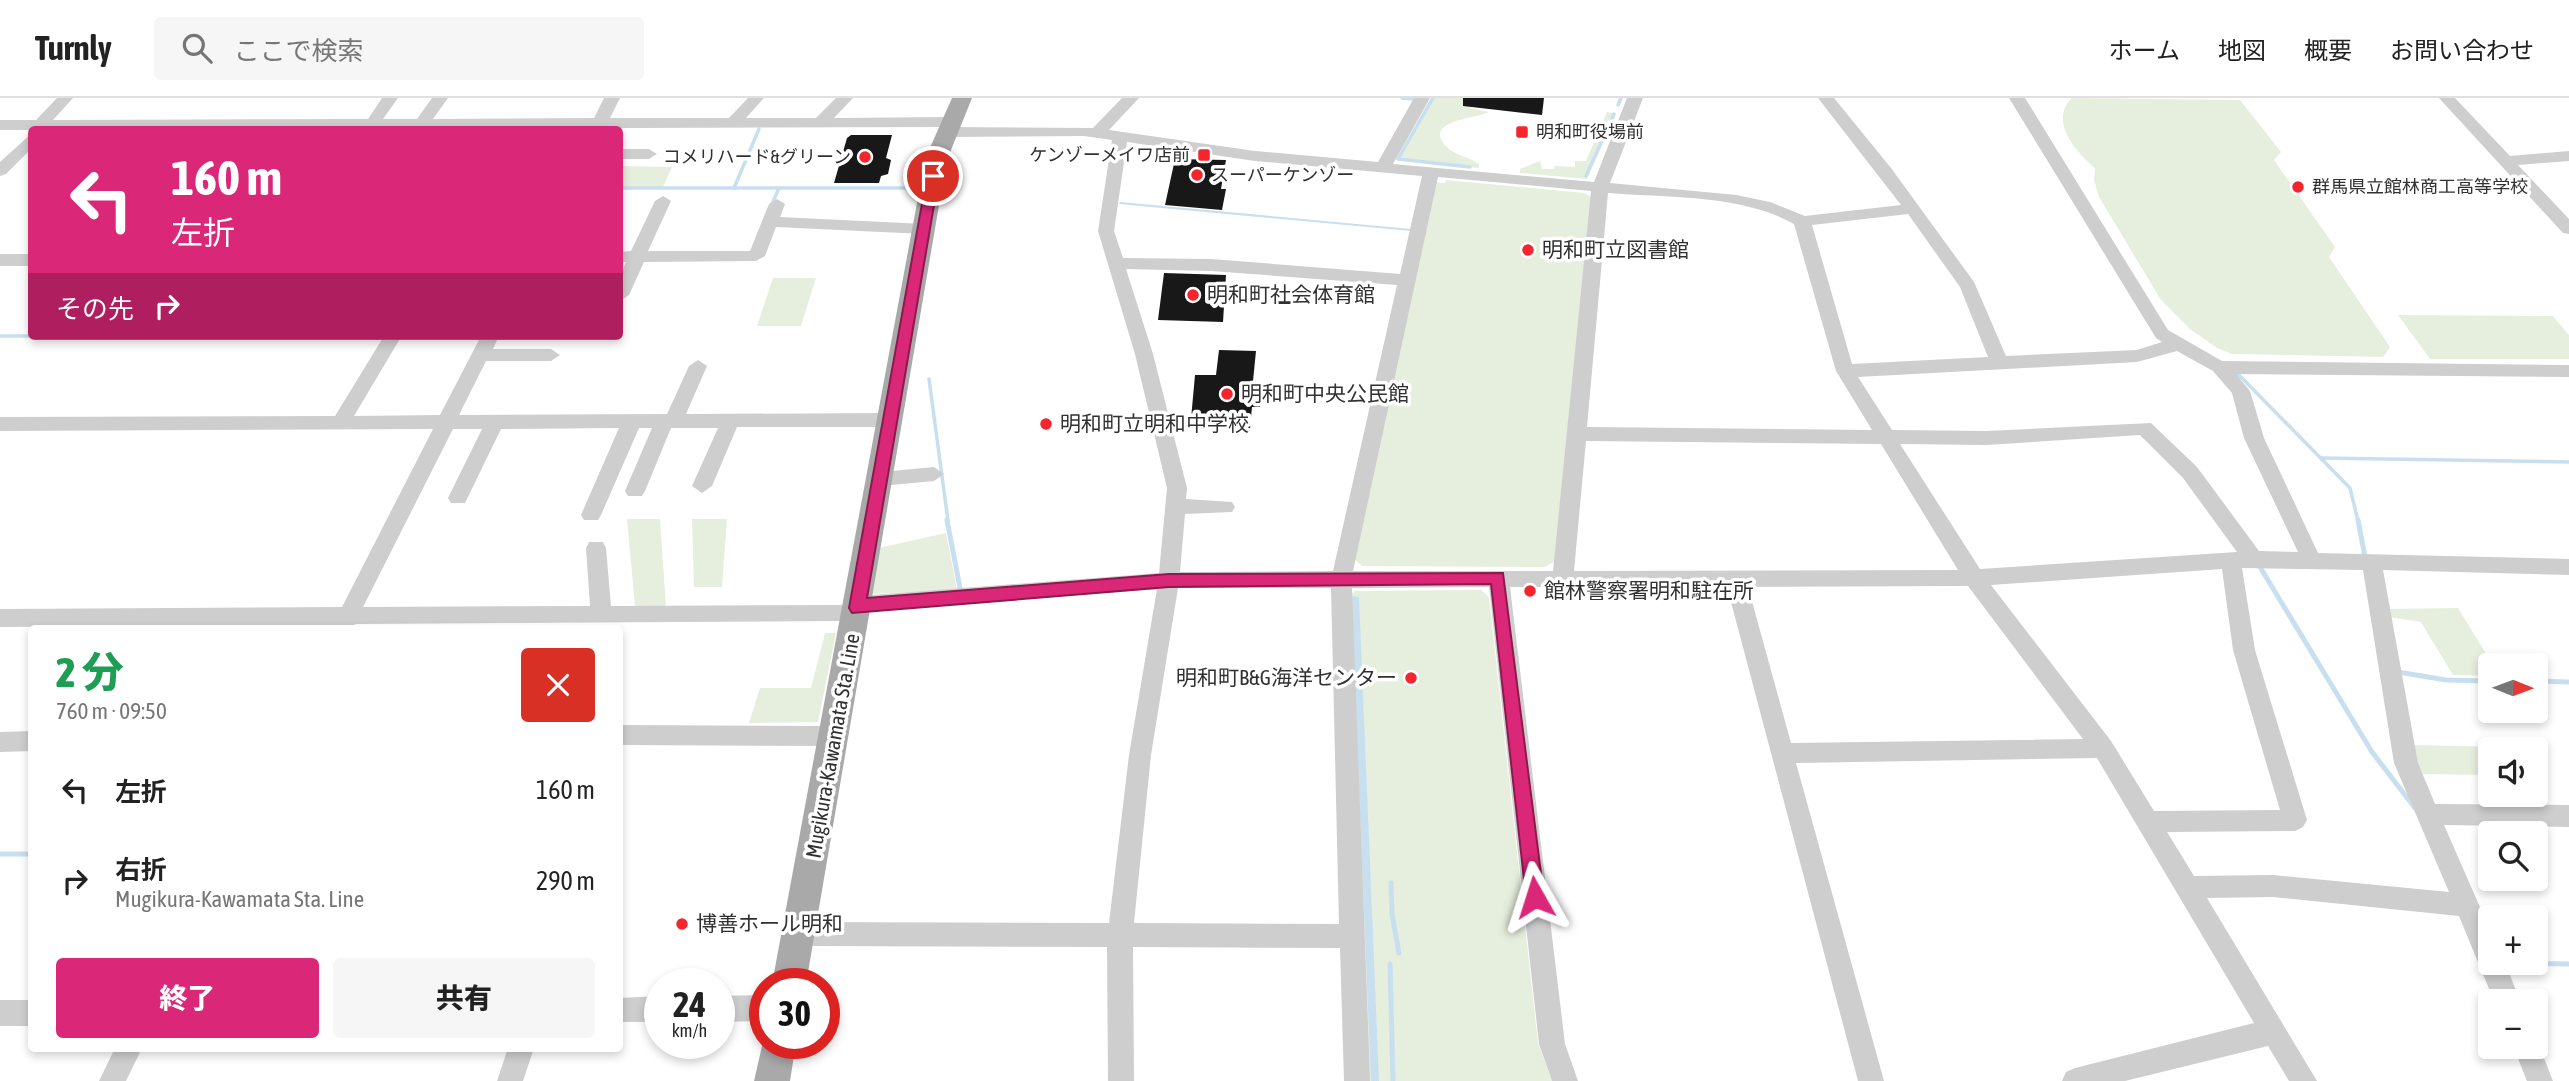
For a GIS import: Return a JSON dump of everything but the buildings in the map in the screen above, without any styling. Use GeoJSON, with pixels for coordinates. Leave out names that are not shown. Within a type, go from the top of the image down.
{"type":"FeatureCollection","features":[{"type":"Feature","properties":{"kind":"main road","name":"Mugikura-Kawamata Sta. Line"},"geometry":{"type":"LineString","coordinates":[[793,968],[936,163],[948,127],[962,98]]}},
{"type":"Feature","properties":{"kind":"main road"},"geometry":{"type":"LineString","coordinates":[[772,1081],[775,1059]]}},
{"type":"Feature","properties":{"kind":"street"},"geometry":{"type":"LineString","coordinates":[[272,126],[382,126],[390,98]]}},
{"type":"Feature","properties":{"kind":"street"},"geometry":{"type":"LineString","coordinates":[[422,126],[440,98]]}},
{"type":"Feature","properties":{"kind":"street"},"geometry":{"type":"LineString","coordinates":[[612,98],[598,126],[820,122],[1097,133],[1228,153],[1765,204],[1792,212],[1802,220],[1845,371],[1973,578],[2103,748],[2304,1081]]}},
{"type":"Feature","properties":{"kind":"street"},"geometry":{"type":"LineString","coordinates":[[733,123],[755,98]]}},
{"type":"Feature","properties":{"kind":"street"},"geometry":{"type":"LineString","coordinates":[[820,122],[845,98]]}},
{"type":"Feature","properties":{"kind":"street"},"geometry":{"type":"LineString","coordinates":[[1097,133],[1131,98]]}},
{"type":"Feature","properties":{"kind":"street"},"geometry":{"type":"LineString","coordinates":[[1383,168],[1422,98]]}},
{"type":"Feature","properties":{"kind":"street"},"geometry":{"type":"LineString","coordinates":[[1563,578],[1600,187],[1635,98]]}},
{"type":"Feature","properties":{"kind":"street"},"geometry":{"type":"LineString","coordinates":[[1826,98],[1885,172],[1968,286],[2000,365]]}},
{"type":"Feature","properties":{"kind":"street"},"geometry":{"type":"LineString","coordinates":[[2017,98],[2162,334],[2219,366],[2241,391],[2254,438],[2313,563]]}},
{"type":"Feature","properties":{"kind":"street"},"geometry":{"type":"LineString","coordinates":[[2447,98],[2566,222]]}},
{"type":"Feature","properties":{"kind":"street"},"geometry":{"type":"LineString","coordinates":[[41,126],[61,106]]}},
{"type":"Feature","properties":{"kind":"street"},"geometry":{"type":"LineString","coordinates":[[272,126],[284,106]]}},
{"type":"Feature","properties":{"kind":"street"},"geometry":{"type":"LineString","coordinates":[[321,124],[332,111]]}},
{"type":"Feature","properties":{"kind":"street"},"geometry":{"type":"LineString","coordinates":[[0,125],[28,128]]}},
{"type":"Feature","properties":{"kind":"street"},"geometry":{"type":"LineString","coordinates":[[1120,136],[1106,231],[1144,354],[1174,475],[1175,506],[1169,580],[1140,755],[1120,936],[1121,1081]]}},
{"type":"Feature","properties":{"kind":"street"},"geometry":{"type":"LineString","coordinates":[[0,172],[28,140]]}},
{"type":"Feature","properties":{"kind":"street"},"geometry":{"type":"LineString","coordinates":[[623,154],[649,154]]}},
{"type":"Feature","properties":{"kind":"street"},"geometry":{"type":"LineString","coordinates":[[2506,161],[2569,156]]}},
{"type":"Feature","properties":{"kind":"street"},"geometry":{"type":"LineString","coordinates":[[1357,1081],[1343,578],[1431,172]]}},
{"type":"Feature","properties":{"kind":"street"},"geometry":{"type":"LineString","coordinates":[[623,281],[628,257],[663,201]]}},
{"type":"Feature","properties":{"kind":"street"},"geometry":{"type":"LineString","coordinates":[[628,257],[756,256],[777,204]]}},
{"type":"Feature","properties":{"kind":"street"},"geometry":{"type":"LineString","coordinates":[[1802,220],[1910,209]]}},
{"type":"Feature","properties":{"kind":"street"},"geometry":{"type":"LineString","coordinates":[[770,222],[924,229]]}},
{"type":"Feature","properties":{"kind":"street"},"geometry":{"type":"LineString","coordinates":[[0,260],[28,260]]}},
{"type":"Feature","properties":{"kind":"street"},"geometry":{"type":"LineString","coordinates":[[1117,262],[1331,272],[1406,280]]}},
{"type":"Feature","properties":{"kind":"street"},"geometry":{"type":"LineString","coordinates":[[340,423],[390,340]]}},
{"type":"Feature","properties":{"kind":"street"},"geometry":{"type":"LineString","coordinates":[[345,622],[488,340]]}},
{"type":"Feature","properties":{"kind":"street"},"geometry":{"type":"LineString","coordinates":[[1845,371],[2137,356],[2178,344]]}},
{"type":"Feature","properties":{"kind":"street"},"geometry":{"type":"LineString","coordinates":[[481,355],[551,355]]}},
{"type":"Feature","properties":{"kind":"street"},"geometry":{"type":"LineString","coordinates":[[635,491],[698,366]]}},
{"type":"Feature","properties":{"kind":"street"},"geometry":{"type":"LineString","coordinates":[[2219,366],[2569,371]]}},
{"type":"Feature","properties":{"kind":"street"},"geometry":{"type":"LineString","coordinates":[[0,424],[891,420]]}},
{"type":"Feature","properties":{"kind":"street"},"geometry":{"type":"LineString","coordinates":[[590,515],[632,421]]}},
{"type":"Feature","properties":{"kind":"street"},"geometry":{"type":"LineString","coordinates":[[702,486],[730,421]]}},
{"type":"Feature","properties":{"kind":"street"},"geometry":{"type":"LineString","coordinates":[[458,498],[495,422]]}},
{"type":"Feature","properties":{"kind":"street"},"geometry":{"type":"LineString","coordinates":[[1576,434],[1986,438],[2144,428],[2159,440],[2201,489],[2242,560],[2244,650],[2295,820],[2148,822]]}},
{"type":"Feature","properties":{"kind":"street"},"geometry":{"type":"LineString","coordinates":[[881,480],[934,474]]}},
{"type":"Feature","properties":{"kind":"street"},"geometry":{"type":"LineString","coordinates":[[1175,506],[1225,507]]}},
{"type":"Feature","properties":{"kind":"street"},"geometry":{"type":"LineString","coordinates":[[596,548],[601,615]]}},
{"type":"Feature","properties":{"kind":"street"},"geometry":{"type":"LineString","coordinates":[[0,618],[345,622],[601,615],[842,613],[872,603],[1169,580],[1973,578],[2242,560],[2569,567]]}},
{"type":"Feature","properties":{"kind":"street"},"geometry":{"type":"LineString","coordinates":[[2372,564],[2406,763],[2478,929]]}},
{"type":"Feature","properties":{"kind":"street"},"geometry":{"type":"LineString","coordinates":[[1498,578],[1552,1044],[1564,1081]]}},
{"type":"Feature","properties":{"kind":"street"},"geometry":{"type":"LineString","coordinates":[[1735,578],[1871,1081]]}},
{"type":"Feature","properties":{"kind":"street"},"geometry":{"type":"LineString","coordinates":[[623,735],[835,736]]}},
{"type":"Feature","properties":{"kind":"street"},"geometry":{"type":"LineString","coordinates":[[0,742],[28,741]]}},
{"type":"Feature","properties":{"kind":"street"},"geometry":{"type":"LineString","coordinates":[[1783,753],[2103,748]]}},
{"type":"Feature","properties":{"kind":"street"},"geometry":{"type":"LineString","coordinates":[[2426,814],[2569,816]]}},
{"type":"Feature","properties":{"kind":"street"},"geometry":{"type":"LineString","coordinates":[[2189,887],[2273,886],[2468,905]]}},
{"type":"Feature","properties":{"kind":"street"},"geometry":{"type":"LineString","coordinates":[[800,934],[1351,936]]}},
{"type":"Feature","properties":{"kind":"street"},"geometry":{"type":"LineString","coordinates":[[623,1010],[644,1009]]}},
{"type":"Feature","properties":{"kind":"street"},"geometry":{"type":"LineString","coordinates":[[0,1013],[28,1013]]}},
{"type":"Feature","properties":{"kind":"street"},"geometry":{"type":"LineString","coordinates":[[2075,1081],[2218,1042],[2275,1032]]}},
{"type":"Feature","properties":{"kind":"street"},"geometry":{"type":"LineString","coordinates":[[112,1081],[127,1052]]}},
{"type":"Feature","properties":{"kind":"street"},"geometry":{"type":"LineString","coordinates":[[510,1081],[520,1052]]}},
{"type":"Feature","properties":{"kind":"street"},"geometry":{"type":"LineString","coordinates":[[2531,1059],[2540,1081]]}},
{"type":"Feature","properties":{"kind":"green space"},"geometry":{"type":"Polygon","coordinates":[[[1431,98],[1471,98],[1470,108],[1489,112],[1453,122],[1440,132],[1441,139],[1449,149],[1479,164],[1479,168],[1396,159],[1431,98]]]}},
{"type":"Feature","properties":{"kind":"green space"},"geometry":{"type":"Polygon","coordinates":[[[2072,98],[2240,100],[2281,152],[2274,160],[2335,247],[2329,257],[2390,347],[2383,357],[2232,354],[2217,348],[2190,329],[2161,300],[2099,197],[2094,180],[2095,168],[2073,145],[2064,126],[2065,107],[2072,98]]]}},
{"type":"Feature","properties":{"kind":"green space"},"geometry":{"type":"Polygon","coordinates":[[[1607,112],[1616,114],[1587,179],[1520,173],[1520,169],[1540,161],[1542,169],[1554,169],[1555,166],[1575,167],[1575,161],[1586,161],[1607,112]]]}},
{"type":"Feature","properties":{"kind":"green space"},"geometry":{"type":"Polygon","coordinates":[[[623,166],[672,167],[663,187],[623,187],[623,166]]]}},
{"type":"Feature","properties":{"kind":"green space"},"geometry":{"type":"Polygon","coordinates":[[[1446,180],[1584,193],[1592,198],[1555,561],[1545,567],[1362,566],[1354,559],[1434,182],[1445,183],[1446,180]]]}},
{"type":"Feature","properties":{"kind":"green space"},"geometry":{"type":"Polygon","coordinates":[[[773,278],[816,278],[801,326],[757,326],[773,278]]]}},
{"type":"Feature","properties":{"kind":"green space"},"geometry":{"type":"Polygon","coordinates":[[[2398,315],[2553,316],[2569,335],[2569,359],[2430,359],[2398,315]]]}},
{"type":"Feature","properties":{"kind":"green space"},"geometry":{"type":"Polygon","coordinates":[[[627,519],[660,519],[666,607],[635,606],[627,519]]]}},
{"type":"Feature","properties":{"kind":"green space"},"geometry":{"type":"Polygon","coordinates":[[[692,519],[727,519],[722,587],[694,587],[692,519]]]}},
{"type":"Feature","properties":{"kind":"green space"},"geometry":{"type":"Polygon","coordinates":[[[946,533],[957,590],[870,594],[879,548],[946,533]]]}},
{"type":"Feature","properties":{"kind":"green space"},"geometry":{"type":"Polygon","coordinates":[[[1481,590],[1489,597],[1538,1043],[1552,1081],[1367,1081],[1351,595],[1355,591],[1481,590]]]}},
{"type":"Feature","properties":{"kind":"green space"},"geometry":{"type":"Polygon","coordinates":[[[2458,608],[2486,653],[2478,653],[2478,676],[2453,675],[2421,622],[2388,617],[2387,609],[2458,608]]]}},
{"type":"Feature","properties":{"kind":"green space"},"geometry":{"type":"Polygon","coordinates":[[[825,633],[836,633],[818,722],[749,723],[760,688],[811,688],[825,633]]]}},
{"type":"Feature","properties":{"kind":"green space"},"geometry":{"type":"Polygon","coordinates":[[[2409,745],[2478,746],[2478,775],[2417,774],[2409,745]]]}},
{"type":"Feature","properties":{"kind":"water"},"geometry":{"type":"Polygon","coordinates":[[[1119,204],[1411,229],[1411,231],[1119,204]]]}},
{"type":"Feature","properties":{"kind":"water"},"geometry":{"type":"Polygon","coordinates":[[[1351,596],[1359,597],[1379,1081],[1371,1081],[1351,596]]]}},
{"type":"Feature","properties":{"kind":"waterway"},"geometry":{"type":"LineString","coordinates":[[1402,98],[1413,99]]}},
{"type":"Feature","properties":{"kind":"waterway"},"geometry":{"type":"LineString","coordinates":[[1433,98],[1398,159],[1470,167]]}},
{"type":"Feature","properties":{"kind":"waterway"},"geometry":{"type":"LineString","coordinates":[[1618,105],[1621,98]]}},
{"type":"Feature","properties":{"kind":"waterway"},"geometry":{"type":"LineString","coordinates":[[1586,176],[1614,114]]}},
{"type":"Feature","properties":{"kind":"waterway"},"geometry":{"type":"LineString","coordinates":[[734,188],[759,129]]}},
{"type":"Feature","properties":{"kind":"waterway"},"geometry":{"type":"LineString","coordinates":[[623,188],[734,188]]}},
{"type":"Feature","properties":{"kind":"waterway"},"geometry":{"type":"LineString","coordinates":[[734,188],[779,188]]}},
{"type":"Feature","properties":{"kind":"waterway"},"geometry":{"type":"LineString","coordinates":[[772,204],[779,188]]}},
{"type":"Feature","properties":{"kind":"waterway"},"geometry":{"type":"LineString","coordinates":[[779,188],[921,188]]}},
{"type":"Feature","properties":{"kind":"waterway"},"geometry":{"type":"LineString","coordinates":[[0,336],[28,336]]}},
{"type":"Feature","properties":{"kind":"waterway"},"geometry":{"type":"LineString","coordinates":[[2237,373],[2350,488],[2358,521]]}},
{"type":"Feature","properties":{"kind":"waterway"},"geometry":{"type":"LineString","coordinates":[[929,379],[948,521]]}},
{"type":"Feature","properties":{"kind":"waterway"},"geometry":{"type":"LineString","coordinates":[[2321,458],[2569,462]]}},
{"type":"Feature","properties":{"kind":"waterway"},"geometry":{"type":"LineString","coordinates":[[947,520],[960,588]]}},
{"type":"Feature","properties":{"kind":"waterway"},"geometry":{"type":"LineString","coordinates":[[2358,520],[2365,557]]}},
{"type":"Feature","properties":{"kind":"waterway"},"geometry":{"type":"LineString","coordinates":[[2260,567],[2372,752],[2415,808]]}},
{"type":"Feature","properties":{"kind":"waterway"},"geometry":{"type":"LineString","coordinates":[[2398,672],[2446,680],[2478,681]]}},
{"type":"Feature","properties":{"kind":"waterway"},"geometry":{"type":"LineString","coordinates":[[2548,681],[2569,682]]}},
{"type":"Feature","properties":{"kind":"waterway"},"geometry":{"type":"LineString","coordinates":[[0,854],[28,854]]}},
{"type":"Feature","properties":{"kind":"waterway"},"geometry":{"type":"LineString","coordinates":[[1391,883],[1392,914],[1399,953]]}},
{"type":"Feature","properties":{"kind":"waterway"},"geometry":{"type":"LineString","coordinates":[[1390,964],[1393,1081]]}},
{"type":"Feature","properties":{"kind":"waterway"},"geometry":{"type":"LineString","coordinates":[[2548,964],[2569,964]]}},
{"type":"Feature","properties":{"kind":"place","name":"明和町役場前"},"geometry":{"type":"Point","coordinates":[1522,132]}},
{"type":"Feature","properties":{"kind":"place","name":"ケンゾーメイワ店前"},"geometry":{"type":"Point","coordinates":[1204,155]}},
{"type":"Feature","properties":{"kind":"place","name":"コメリハード&グリーン"},"geometry":{"type":"Point","coordinates":[865,157]}},
{"type":"Feature","properties":{"kind":"place","name":"スーパーケンゾー"},"geometry":{"type":"Point","coordinates":[1197,175]}},
{"type":"Feature","properties":{"kind":"place","name":"群馬県立館林商工高等学校"},"geometry":{"type":"Point","coordinates":[2298,187]}},
{"type":"Feature","properties":{"kind":"place","name":"明和町立図書館"},"geometry":{"type":"Point","coordinates":[1528,250]}},
{"type":"Feature","properties":{"kind":"place","name":"明和町社会体育館"},"geometry":{"type":"Point","coordinates":[1193,295]}},
{"type":"Feature","properties":{"kind":"place","name":"明和町中央公民館"},"geometry":{"type":"Point","coordinates":[1227,394]}},
{"type":"Feature","properties":{"kind":"place","name":"明和町立明和中学校"},"geometry":{"type":"Point","coordinates":[1046,424]}},
{"type":"Feature","properties":{"kind":"place","name":"館林警察署明和駐在所"},"geometry":{"type":"Point","coordinates":[1530,591]}},
{"type":"Feature","properties":{"kind":"place","name":"明和町B&G海洋センター"},"geometry":{"type":"Point","coordinates":[1411,678]}},
{"type":"Feature","properties":{"kind":"place","name":"博善ホール明和"},"geometry":{"type":"Point","coordinates":[682,924]}},
{"type":"Feature","properties":{"kind":"route"},"geometry":{"type":"LineString","coordinates":[[933,176],[857,608],[872,603],[1169,580],[1498,578],[1535,897]]}}]}
